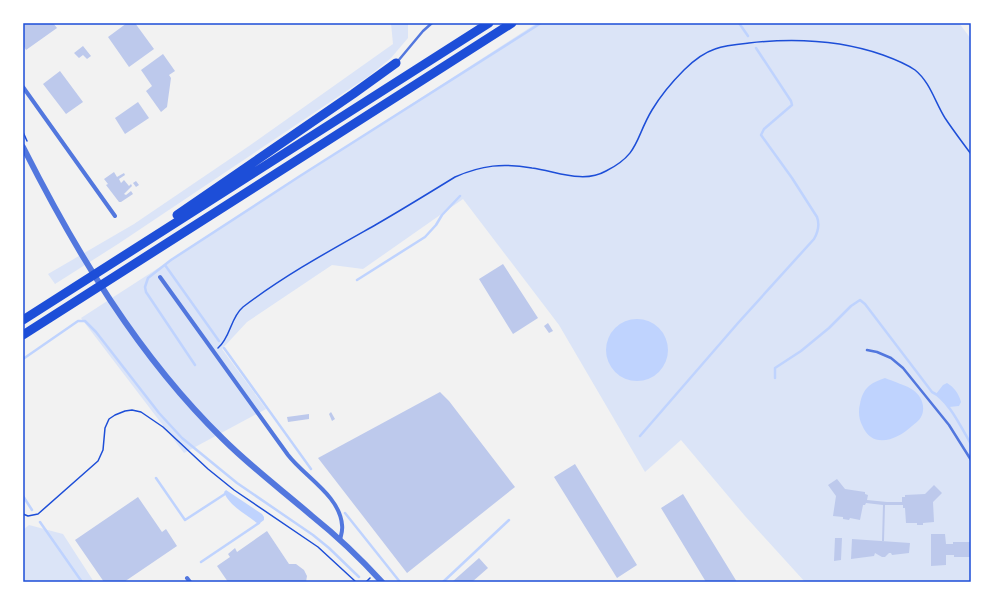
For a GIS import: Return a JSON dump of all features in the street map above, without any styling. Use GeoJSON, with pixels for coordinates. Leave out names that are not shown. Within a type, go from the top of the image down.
{"type":"FeatureCollection","features":[{"type":"Feature","properties":{"kind":"highway"},"geometry":{"type":"LineString","coordinates":[[23,320],[489,23]]}},
{"type":"Feature","properties":{"kind":"highway"},"geometry":{"type":"LineString","coordinates":[[23,335],[512,23]]}},
{"type":"Feature","properties":{"kind":"highway"},"geometry":{"type":"LineString","coordinates":[[72,289],[130,246],[284,142],[396,63]]}},
{"type":"Feature","properties":{"kind":"street"},"geometry":{"type":"LineString","coordinates":[[23,87],[115,216]]}},
{"type":"Feature","properties":{"kind":"street"},"geometry":{"type":"LineString","coordinates":[[23,147],[52,204],[82,255],[154,362],[184,399],[210,427],[252,467],[340,540],[382,582]]}},
{"type":"Feature","properties":{"kind":"street"},"geometry":{"type":"LineString","coordinates":[[160,277],[247,401],[288,455],[300,469],[332,499],[341,517],[342,524],[340,540]]}},
{"type":"Feature","properties":{"kind":"lane"},"geometry":{"type":"LineString","coordinates":[[396,63],[432,23]]}},
{"type":"Feature","properties":{"kind":"lane"},"geometry":{"type":"LineString","coordinates":[[867,350],[891,358],[903,368],[949,425],[971,460]]}},
{"type":"Feature","properties":{"kind":"path"},"geometry":{"type":"LineString","coordinates":[[213,351],[223,342],[237,313],[249,303],[325,252],[467,171],[482,167],[510,165],[563,175],[589,176],[600,174],[610,169],[632,152],[652,109],[672,82],[692,62],[716,48],[758,42],[790,40],[815,41],[839,44],[866,50],[899,61],[916,71],[924,79],[946,119],[971,154]]}},
{"type":"Feature","properties":{"kind":"path"},"geometry":{"type":"LineString","coordinates":[[23,514],[30,516],[38,514],[77,478],[96,463],[103,453],[105,428],[109,419],[122,412],[138,411],[163,427],[205,466],[234,490],[322,550],[356,582]]}},
{"type":"Feature","properties":{"kind":"shaded area"},"geometry":{"type":"Polygon","coordinates":[[[391,23],[408,23],[408,38],[391,58],[369,76],[118,244],[55,284],[48,274],[134,224],[249,146],[393,44],[391,23]]]}},
{"type":"Feature","properties":{"kind":"shaded area"},"geometry":{"type":"Polygon","coordinates":[[[537,23],[959,23],[971,39],[971,582],[805,582],[745,516],[681,440],[645,472],[559,325],[463,199],[363,269],[332,265],[247,322],[222,349],[266,409],[184,453],[81,318],[537,23]]]}},
{"type":"Feature","properties":{"kind":"shaded area"},"geometry":{"type":"Polygon","coordinates":[[[29,525],[63,534],[94,582],[23,582],[23,530],[29,525]]]}},
{"type":"Feature","properties":{"kind":"water"},"geometry":{"type":"Polygon","coordinates":[[[637,319],[649,321],[659,328],[666,338],[668,350],[666,362],[659,372],[649,379],[637,381],[625,379],[615,372],[608,362],[606,350],[608,338],[615,328],[625,321],[637,319]]]}},
{"type":"Feature","properties":{"kind":"water"},"geometry":{"type":"Polygon","coordinates":[[[885,378],[911,388],[919,395],[923,410],[919,420],[906,431],[892,438],[878,440],[872,438],[866,433],[860,420],[859,409],[861,398],[865,390],[871,384],[885,378]]]}},
{"type":"Feature","properties":{"kind":"water"},"geometry":{"type":"Polygon","coordinates":[[[947,383],[959,396],[961,402],[959,406],[949,407],[936,394],[943,385],[947,383]]]}},
{"type":"Feature","properties":{"kind":"water"},"geometry":{"type":"Polygon","coordinates":[[[226,490],[262,514],[264,520],[257,523],[238,509],[226,497],[224,492],[226,490]]]}},
{"type":"Feature","properties":{"kind":"building"},"geometry":{"type":"Polygon","coordinates":[[[23,23],[53,23],[57,28],[26,50],[23,45],[23,23]]]}},
{"type":"Feature","properties":{"kind":"building"},"geometry":{"type":"Polygon","coordinates":[[[127,23],[135,23],[154,49],[129,67],[108,37],[127,23]]]}},
{"type":"Feature","properties":{"kind":"building"},"geometry":{"type":"Polygon","coordinates":[[[83,46],[91,56],[87,59],[83,55],[79,58],[74,53],[83,46]]]}},
{"type":"Feature","properties":{"kind":"building"},"geometry":{"type":"Polygon","coordinates":[[[163,54],[175,71],[169,75],[171,78],[167,107],[161,112],[146,91],[152,86],[141,70],[163,54]]]}},
{"type":"Feature","properties":{"kind":"building"},"geometry":{"type":"Polygon","coordinates":[[[60,71],[83,102],[66,114],[43,84],[60,71]]]}},
{"type":"Feature","properties":{"kind":"building"},"geometry":{"type":"Polygon","coordinates":[[[138,102],[149,118],[125,134],[115,118],[138,102]]]}},
{"type":"Feature","properties":{"kind":"building"},"geometry":{"type":"Polygon","coordinates":[[[114,172],[117,177],[124,173],[125,175],[119,179],[121,183],[124,180],[129,186],[131,184],[132,186],[124,194],[126,195],[131,191],[133,194],[121,202],[119,202],[106,185],[108,184],[104,179],[114,172]]]}},
{"type":"Feature","properties":{"kind":"building"},"geometry":{"type":"Polygon","coordinates":[[[136,181],[139,185],[136,187],[133,183],[136,181]]]}},
{"type":"Feature","properties":{"kind":"building"},"geometry":{"type":"Polygon","coordinates":[[[503,264],[538,318],[513,334],[479,279],[503,264]]]}},
{"type":"Feature","properties":{"kind":"building"},"geometry":{"type":"Polygon","coordinates":[[[548,323],[553,331],[549,333],[544,326],[548,323]]]}},
{"type":"Feature","properties":{"kind":"building"},"geometry":{"type":"Polygon","coordinates":[[[440,392],[449,401],[515,487],[407,573],[318,458],[440,392]]]}},
{"type":"Feature","properties":{"kind":"building"},"geometry":{"type":"Polygon","coordinates":[[[331,412],[335,419],[332,421],[329,414],[331,412]]]}},
{"type":"Feature","properties":{"kind":"building"},"geometry":{"type":"Polygon","coordinates":[[[309,414],[309,419],[288,422],[287,417],[309,414]]]}},
{"type":"Feature","properties":{"kind":"building"},"geometry":{"type":"Polygon","coordinates":[[[575,464],[637,565],[617,578],[554,477],[575,464]]]}},
{"type":"Feature","properties":{"kind":"building"},"geometry":{"type":"Polygon","coordinates":[[[837,479],[845,489],[865,492],[865,494],[868,495],[867,500],[887,502],[902,502],[902,497],[905,497],[905,495],[925,494],[934,485],[942,493],[933,502],[934,522],[923,523],[923,525],[917,525],[917,523],[906,523],[905,508],[903,508],[903,505],[885,505],[884,541],[882,541],[883,505],[866,503],[863,505],[860,520],[850,518],[849,520],[843,519],[843,517],[833,516],[836,496],[828,485],[837,479]]]}},
{"type":"Feature","properties":{"kind":"building"},"geometry":{"type":"Polygon","coordinates":[[[683,494],[737,582],[706,582],[661,508],[683,494]]]}},
{"type":"Feature","properties":{"kind":"building"},"geometry":{"type":"Polygon","coordinates":[[[138,497],[162,532],[166,529],[177,546],[124,582],[104,582],[75,540],[138,497]]]}},
{"type":"Feature","properties":{"kind":"building"},"geometry":{"type":"Polygon","coordinates":[[[267,531],[289,564],[296,564],[304,570],[307,576],[306,582],[228,582],[217,566],[230,557],[228,554],[235,548],[237,552],[267,531]]]}},
{"type":"Feature","properties":{"kind":"building"},"geometry":{"type":"Polygon","coordinates":[[[931,534],[945,534],[946,544],[953,544],[953,542],[971,542],[971,557],[954,557],[954,555],[946,555],[946,565],[931,566],[931,534]]]}},
{"type":"Feature","properties":{"kind":"building"},"geometry":{"type":"Polygon","coordinates":[[[835,538],[842,538],[841,560],[834,561],[835,538]]]}},
{"type":"Feature","properties":{"kind":"building"},"geometry":{"type":"Polygon","coordinates":[[[852,539],[910,543],[909,553],[892,555],[889,553],[885,557],[882,557],[875,553],[874,556],[851,559],[852,539]]]}},
{"type":"Feature","properties":{"kind":"building"},"geometry":{"type":"Polygon","coordinates":[[[479,558],[488,568],[472,582],[452,582],[479,558]]]}},
{"type":"Feature","properties":{"kind":"waterway"},"geometry":{"type":"LineString","coordinates":[[195,365],[146,292],[145,287],[148,278],[171,260],[300,176],[541,23]]}},
{"type":"Feature","properties":{"kind":"waterway"},"geometry":{"type":"LineString","coordinates":[[739,23],[748,36]]}},
{"type":"Feature","properties":{"kind":"waterway"},"geometry":{"type":"LineString","coordinates":[[640,436],[738,323],[814,239],[817,231],[817,217],[792,178],[761,135],[764,129],[792,105],[791,101],[756,48]]}},
{"type":"Feature","properties":{"kind":"waterway"},"geometry":{"type":"LineString","coordinates":[[357,280],[425,237],[436,225],[442,215],[460,196]]}},
{"type":"Feature","properties":{"kind":"waterway"},"geometry":{"type":"LineString","coordinates":[[165,265],[219,341]]}},
{"type":"Feature","properties":{"kind":"waterway"},"geometry":{"type":"LineString","coordinates":[[775,378],[775,368],[801,351],[829,328],[851,306],[860,300],[865,304],[932,392],[944,401],[971,444]]}},
{"type":"Feature","properties":{"kind":"waterway"},"geometry":{"type":"LineString","coordinates":[[23,359],[78,321],[85,321],[96,332],[159,413],[182,438],[237,483],[313,535],[359,577]]}},
{"type":"Feature","properties":{"kind":"waterway"},"geometry":{"type":"LineString","coordinates":[[224,348],[311,469]]}},
{"type":"Feature","properties":{"kind":"waterway"},"geometry":{"type":"LineString","coordinates":[[156,478],[185,520],[225,494]]}},
{"type":"Feature","properties":{"kind":"waterway"},"geometry":{"type":"LineString","coordinates":[[23,496],[32,510]]}},
{"type":"Feature","properties":{"kind":"waterway"},"geometry":{"type":"LineString","coordinates":[[345,513],[400,582]]}},
{"type":"Feature","properties":{"kind":"waterway"},"geometry":{"type":"LineString","coordinates":[[443,582],[509,520]]}},
{"type":"Feature","properties":{"kind":"waterway"},"geometry":{"type":"LineString","coordinates":[[40,522],[82,582]]}},
{"type":"Feature","properties":{"kind":"waterway"},"geometry":{"type":"LineString","coordinates":[[201,562],[259,523]]}}]}
